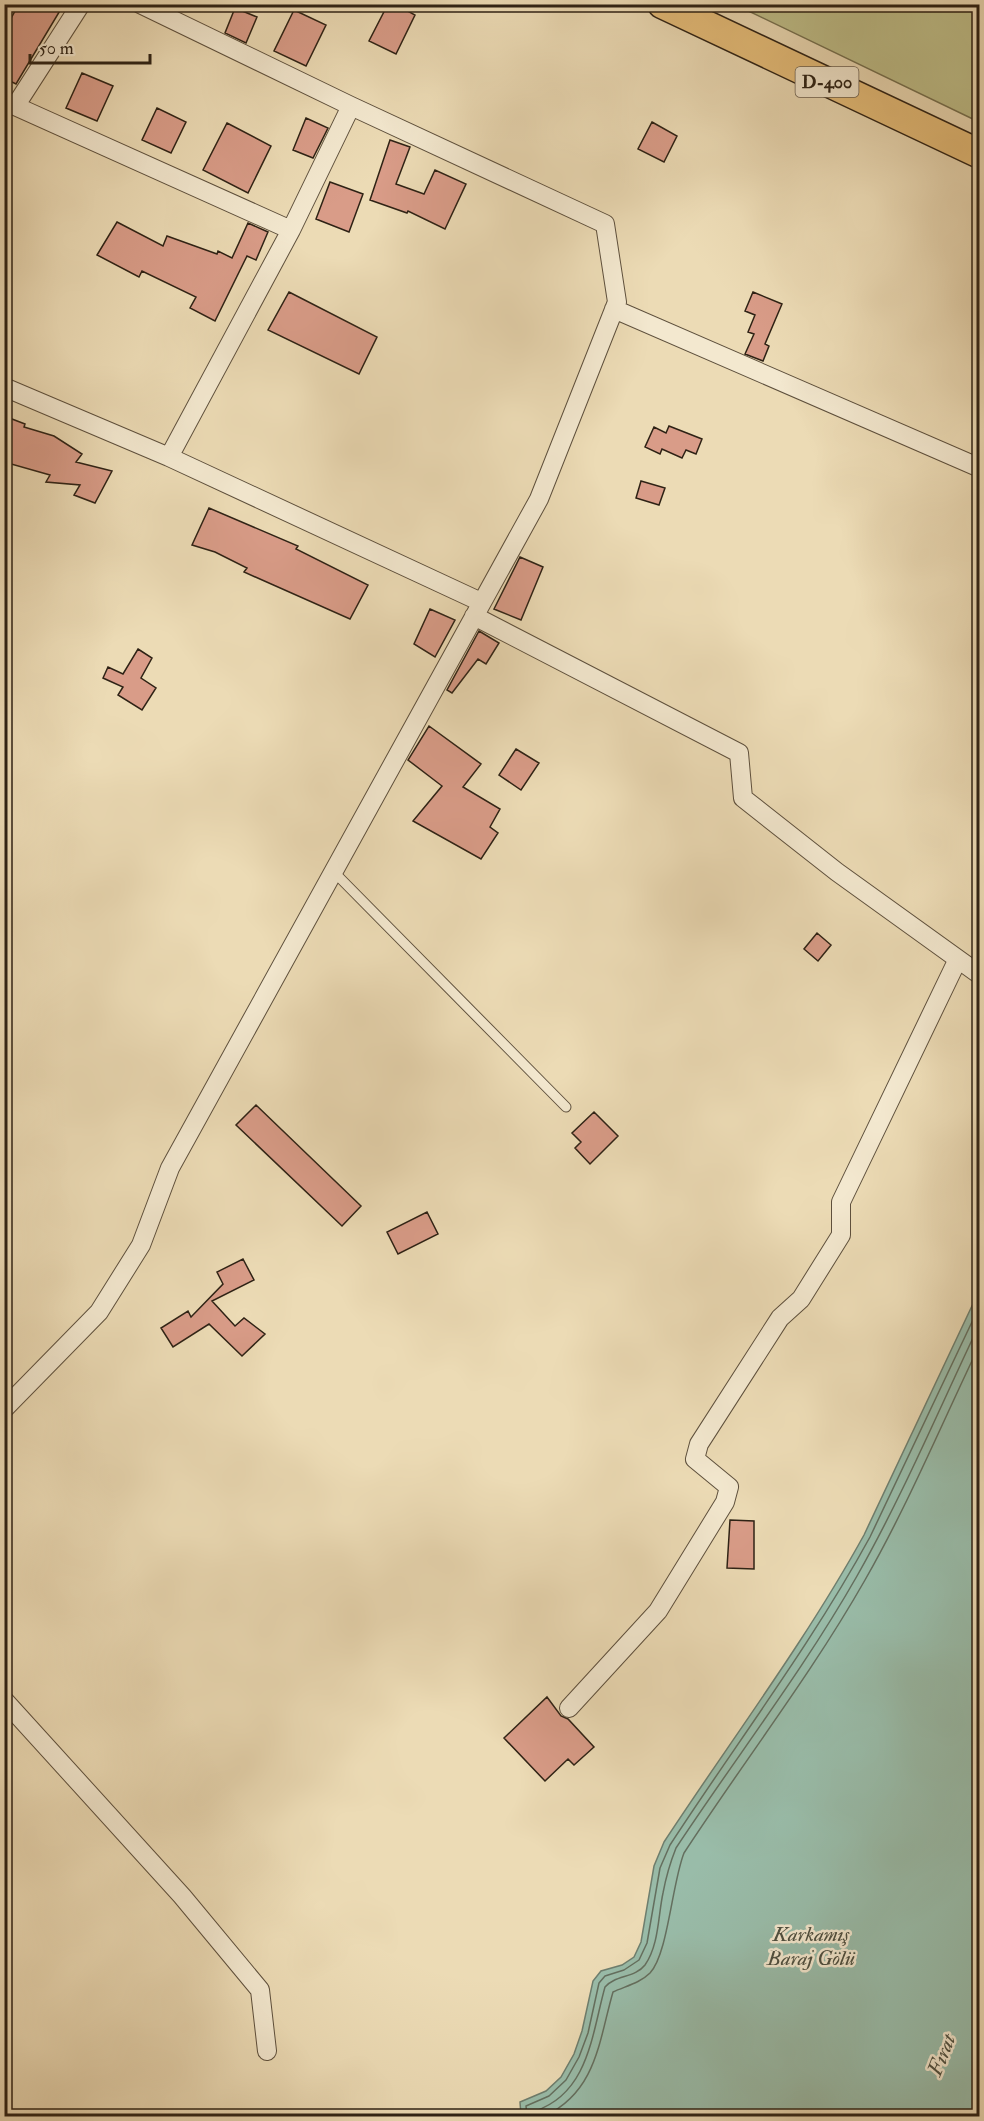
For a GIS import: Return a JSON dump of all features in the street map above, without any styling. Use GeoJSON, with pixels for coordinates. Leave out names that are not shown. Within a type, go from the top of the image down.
{"type":"FeatureCollection","features":[{"type":"Feature","properties":{"kind":"main road","name":"D-400"},"geometry":{"type":"LineString","coordinates":[[668,7],[980,154]]}},
{"type":"Feature","properties":{"kind":"street"},"geometry":{"type":"LineString","coordinates":[[81,4],[10,103],[291,230]]}},
{"type":"Feature","properties":{"kind":"street"},"geometry":{"type":"LineString","coordinates":[[4,1409],[99,1312],[141,1245],[170,1168],[539,499],[616,302],[605,224],[351,106],[140,4]]}},
{"type":"Feature","properties":{"kind":"street"},"geometry":{"type":"LineString","coordinates":[[169,457],[291,230],[351,106]]}},
{"type":"Feature","properties":{"kind":"street"},"geometry":{"type":"LineString","coordinates":[[614,309],[980,468]]}},
{"type":"Feature","properties":{"kind":"street"},"geometry":{"type":"LineString","coordinates":[[4,387],[169,457],[477,609],[739,753],[742,798],[957,961],[980,975]]}},
{"type":"Feature","properties":{"kind":"street"},"geometry":{"type":"LineString","coordinates":[[569,1708],[658,1611],[725,1502],[729,1487],[695,1459],[699,1444],[780,1318],[801,1299],[841,1235],[841,1202],[957,961]]}},
{"type":"Feature","properties":{"kind":"street"},"geometry":{"type":"LineString","coordinates":[[4,1700],[182,1896],[260,1990],[267,2051]]}},
{"type":"Feature","properties":{"kind":"lane"},"geometry":{"type":"LineString","coordinates":[[333,871],[566,1107]]}},
{"type":"Feature","properties":{"kind":"green space"},"geometry":{"type":"Polygon","coordinates":[[[736,5],[979,5],[979,122],[736,5]]]}},
{"type":"Feature","properties":{"kind":"water","name":"Karkamış Baraj Gölü"},"geometry":{"type":"Polygon","coordinates":[[[979,1291],[979,2116],[521,2116],[520,2102],[546,2091],[561,2077],[574,2054],[582,2031],[593,1981],[601,1971],[622,1965],[634,1957],[641,1942],[654,1866],[664,1842],[817,1614],[864,1535],[979,1291]]]}},
{"type":"Feature","properties":{"kind":"building"},"geometry":{"type":"Polygon","coordinates":[[[19,4],[64,4],[16,84],[4,78],[4,31],[19,4]]]}},
{"type":"Feature","properties":{"kind":"building"},"geometry":{"type":"Polygon","coordinates":[[[388,4],[395,4],[415,15],[396,54],[369,41],[388,4]]]}},
{"type":"Feature","properties":{"kind":"building"},"geometry":{"type":"Polygon","coordinates":[[[235,8],[257,17],[246,43],[225,33],[235,8]]]}},
{"type":"Feature","properties":{"kind":"building"},"geometry":{"type":"Polygon","coordinates":[[[294,10],[326,25],[306,66],[274,51],[294,10]]]}},
{"type":"Feature","properties":{"kind":"building"},"geometry":{"type":"Polygon","coordinates":[[[82,73],[113,86],[97,121],[66,108],[82,73]]]}},
{"type":"Feature","properties":{"kind":"building"},"geometry":{"type":"Polygon","coordinates":[[[157,108],[186,122],[171,153],[142,140],[157,108]]]}},
{"type":"Feature","properties":{"kind":"building"},"geometry":{"type":"Polygon","coordinates":[[[306,118],[328,128],[313,158],[293,150],[306,118]]]}},
{"type":"Feature","properties":{"kind":"building"},"geometry":{"type":"Polygon","coordinates":[[[652,122],[677,136],[664,162],[638,149],[652,122]]]}},
{"type":"Feature","properties":{"kind":"building"},"geometry":{"type":"Polygon","coordinates":[[[227,123],[271,146],[248,193],[203,170],[227,123]]]}},
{"type":"Feature","properties":{"kind":"building"},"geometry":{"type":"Polygon","coordinates":[[[390,140],[410,147],[396,184],[424,194],[435,170],[466,184],[445,229],[408,211],[407,213],[370,200],[390,140]]]}},
{"type":"Feature","properties":{"kind":"building"},"geometry":{"type":"Polygon","coordinates":[[[330,182],[363,194],[349,232],[316,219],[330,182]]]}},
{"type":"Feature","properties":{"kind":"building"},"geometry":{"type":"Polygon","coordinates":[[[117,222],[163,246],[167,236],[217,254],[218,251],[232,258],[248,223],[268,232],[256,260],[247,256],[215,321],[190,308],[196,297],[142,271],[139,277],[97,255],[117,222]]]}},
{"type":"Feature","properties":{"kind":"building"},"geometry":{"type":"Polygon","coordinates":[[[289,292],[377,337],[359,374],[268,330],[289,292]]]}},
{"type":"Feature","properties":{"kind":"building"},"geometry":{"type":"Polygon","coordinates":[[[753,292],[782,304],[765,344],[769,346],[763,361],[745,354],[754,334],[748,332],[755,315],[745,311],[753,292]]]}},
{"type":"Feature","properties":{"kind":"building"},"geometry":{"type":"Polygon","coordinates":[[[12,419],[25,424],[24,427],[54,436],[82,454],[76,462],[112,471],[95,503],[74,495],[80,485],[46,482],[50,475],[4,462],[4,435],[12,419]]]}},
{"type":"Feature","properties":{"kind":"building"},"geometry":{"type":"Polygon","coordinates":[[[669,426],[702,439],[696,454],[686,450],[682,458],[662,449],[660,454],[645,447],[654,427],[666,433],[669,426]]]}},
{"type":"Feature","properties":{"kind":"building"},"geometry":{"type":"Polygon","coordinates":[[[641,481],[665,488],[659,505],[636,498],[641,481]]]}},
{"type":"Feature","properties":{"kind":"building"},"geometry":{"type":"Polygon","coordinates":[[[209,508],[298,546],[296,549],[368,585],[350,619],[244,572],[247,568],[215,552],[192,545],[209,508]]]}},
{"type":"Feature","properties":{"kind":"building"},"geometry":{"type":"Polygon","coordinates":[[[520,557],[543,567],[521,620],[494,609],[520,557]]]}},
{"type":"Feature","properties":{"kind":"building"},"geometry":{"type":"Polygon","coordinates":[[[430,609],[455,620],[435,657],[414,644],[430,609]]]}},
{"type":"Feature","properties":{"kind":"building"},"geometry":{"type":"Polygon","coordinates":[[[479,631],[499,643],[486,664],[478,659],[452,693],[447,690],[479,631]]]}},
{"type":"Feature","properties":{"kind":"building"},"geometry":{"type":"Polygon","coordinates":[[[138,649],[152,658],[141,678],[156,688],[142,710],[118,695],[123,687],[103,678],[108,667],[123,674],[138,649]]]}},
{"type":"Feature","properties":{"kind":"building"},"geometry":{"type":"Polygon","coordinates":[[[429,726],[481,764],[463,787],[500,809],[490,827],[498,833],[481,859],[413,821],[442,786],[408,760],[429,726]]]}},
{"type":"Feature","properties":{"kind":"building"},"geometry":{"type":"Polygon","coordinates":[[[516,749],[539,763],[521,790],[499,775],[516,749]]]}},
{"type":"Feature","properties":{"kind":"building"},"geometry":{"type":"Polygon","coordinates":[[[817,933],[831,945],[818,961],[804,949],[817,933]]]}},
{"type":"Feature","properties":{"kind":"building"},"geometry":{"type":"Polygon","coordinates":[[[256,1105],[361,1206],[342,1226],[236,1125],[256,1105]]]}},
{"type":"Feature","properties":{"kind":"building"},"geometry":{"type":"Polygon","coordinates":[[[594,1112],[618,1136],[590,1164],[575,1148],[581,1142],[572,1133],[594,1112]]]}},
{"type":"Feature","properties":{"kind":"building"},"geometry":{"type":"Polygon","coordinates":[[[427,1212],[438,1234],[398,1254],[387,1232],[427,1212]]]}},
{"type":"Feature","properties":{"kind":"building"},"geometry":{"type":"Polygon","coordinates":[[[243,1259],[254,1280],[212,1301],[235,1326],[244,1318],[265,1334],[242,1356],[209,1324],[173,1347],[161,1328],[188,1311],[191,1317],[223,1284],[217,1272],[243,1259]]]}},
{"type":"Feature","properties":{"kind":"building"},"geometry":{"type":"Polygon","coordinates":[[[730,1520],[754,1521],[754,1569],[727,1568],[730,1520]]]}},
{"type":"Feature","properties":{"kind":"building"},"geometry":{"type":"Polygon","coordinates":[[[547,1697],[561,1716],[568,1719],[594,1747],[574,1765],[568,1759],[545,1781],[504,1738],[547,1697]]]}},
{"type":"Feature","properties":{"kind":"water label","name":"Fırat"},"geometry":{"type":"Point","coordinates":[942,2055]}}]}
